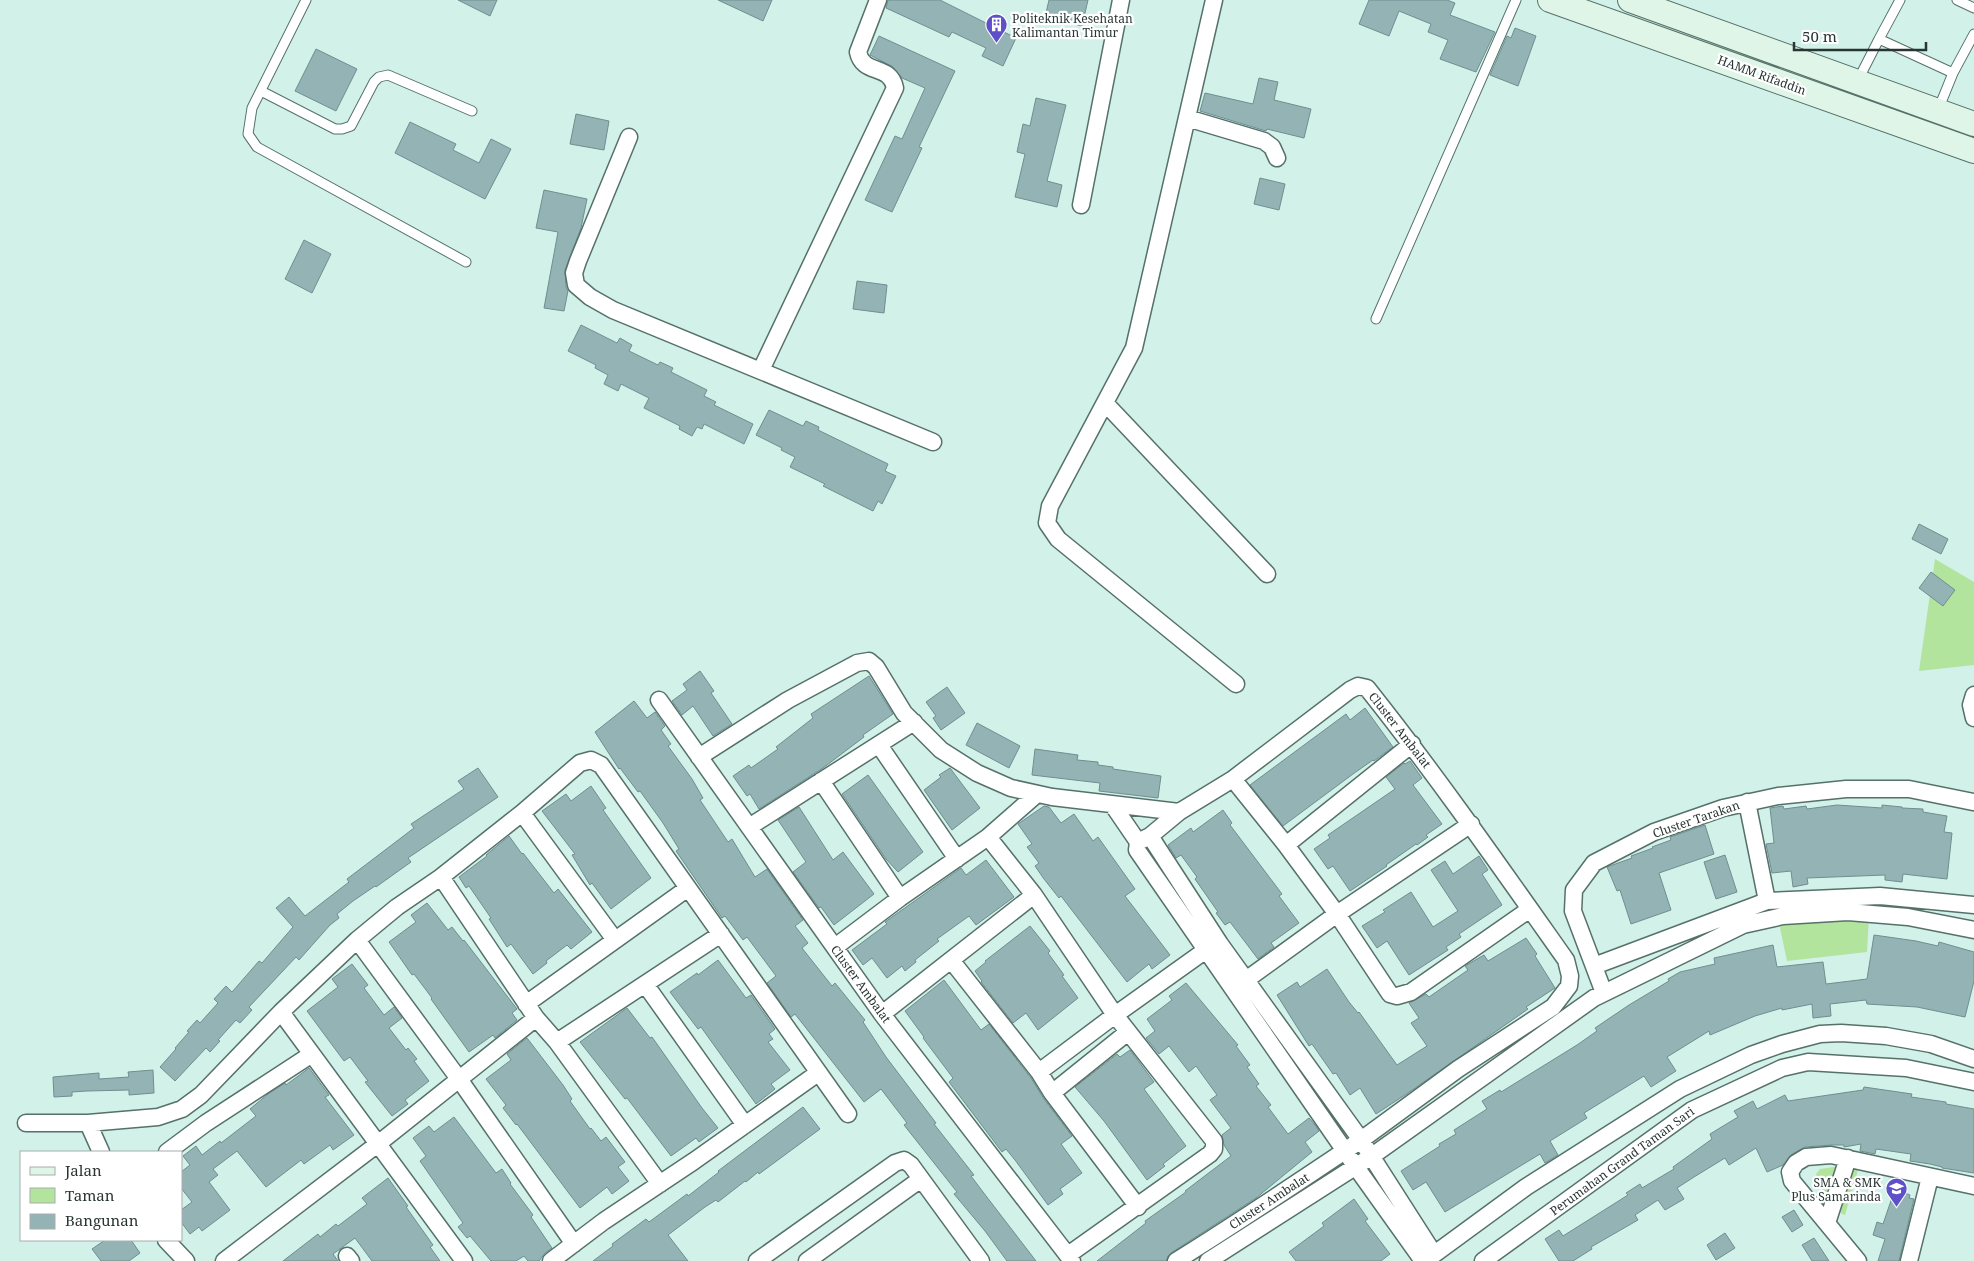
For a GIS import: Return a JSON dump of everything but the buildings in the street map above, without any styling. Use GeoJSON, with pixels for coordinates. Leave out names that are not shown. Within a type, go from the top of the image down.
{"type":"FeatureCollection","features":[{"type":"Feature","properties":{"kind":"main road","name":"HAMM Rifaddin"},"geometry":{"type":"LineString","coordinates":[[1550,0],[1974,151]]}},
{"type":"Feature","properties":{"kind":"main road","name":"HAMM Rifaddin"},"geometry":{"type":"LineString","coordinates":[[1630,0],[1974,124]]}},
{"type":"Feature","properties":{"kind":"street"},"geometry":{"type":"LineString","coordinates":[[761,370],[895,88],[893,80],[888,74],[864,65],[859,59],[858,52],[878,0]]}},
{"type":"Feature","properties":{"kind":"street"},"geometry":{"type":"LineString","coordinates":[[1081,205],[1121,0]]}},
{"type":"Feature","properties":{"kind":"street"},"geometry":{"type":"LineString","coordinates":[[1214,0],[1134,348],[1050,506],[1047,523],[1058,538],[1236,684]]}},
{"type":"Feature","properties":{"kind":"street"},"geometry":{"type":"LineString","coordinates":[[1187,118],[1264,141],[1272,147],[1277,158]]}},
{"type":"Feature","properties":{"kind":"street"},"geometry":{"type":"LineString","coordinates":[[628,137],[578,261],[574,274],[576,285],[590,297],[612,310],[933,442]]}},
{"type":"Feature","properties":{"kind":"street"},"geometry":{"type":"LineString","coordinates":[[1106,403],[1268,574]]}},
{"type":"Feature","properties":{"kind":"street"},"geometry":{"type":"LineString","coordinates":[[699,757],[788,700],[857,662],[869,661],[876,667],[904,713],[941,750],[977,773],[1011,788],[1037,794],[1179,812]]}},
{"type":"Feature","properties":{"kind":"street","name":"Cluster Ambalat"},"geometry":{"type":"LineString","coordinates":[[1144,839],[1179,812],[1233,779],[1350,690],[1358,686],[1367,688],[1412,744],[1471,824],[1566,960],[1570,981],[1563,997],[1553,1007],[1458,1069],[1361,1140],[1270,1202],[1176,1261]]}},
{"type":"Feature","properties":{"kind":"street"},"geometry":{"type":"LineString","coordinates":[[1974,695],[1971,705],[1974,718]]}},
{"type":"Feature","properties":{"kind":"street","name":"Cluster Ambalat"},"geometry":{"type":"LineString","coordinates":[[659,700],[882,1014],[1070,1258]]}},
{"type":"Feature","properties":{"kind":"street"},"geometry":{"type":"LineString","coordinates":[[749,827],[914,722]]}},
{"type":"Feature","properties":{"kind":"street"},"geometry":{"type":"LineString","coordinates":[[1286,845],[1412,744]]}},
{"type":"Feature","properties":{"kind":"street"},"geometry":{"type":"LineString","coordinates":[[879,745],[957,859]]}},
{"type":"Feature","properties":{"kind":"street"},"geometry":{"type":"LineString","coordinates":[[26,1123],[88,1123],[158,1117],[182,1109],[201,1095],[281,1012],[357,940],[397,907],[441,876],[522,813],[580,762],[591,760],[601,765],[848,1114]]}},
{"type":"Feature","properties":{"kind":"street"},"geometry":{"type":"LineString","coordinates":[[1233,779],[1286,845],[1337,914],[1390,994],[1397,996],[1411,992],[1530,909]]}},
{"type":"Feature","properties":{"kind":"street"},"geometry":{"type":"LineString","coordinates":[[821,781],[900,898]]}},
{"type":"Feature","properties":{"kind":"street","name":"Cluster Tarakan"},"geometry":{"type":"LineString","coordinates":[[1604,992],[1572,911],[1574,890],[1594,863],[1654,832],[1723,808],[1747,802],[1778,796],[1855,788],[1909,789],[1974,802]]}},
{"type":"Feature","properties":{"kind":"street"},"geometry":{"type":"LineString","coordinates":[[835,948],[900,898],[988,837],[1037,794]]}},
{"type":"Feature","properties":{"kind":"street"},"geometry":{"type":"LineString","coordinates":[[1747,802],[1767,901]]}},
{"type":"Feature","properties":{"kind":"street"},"geometry":{"type":"LineString","coordinates":[[1112,804],[1144,839],[1220,944],[1240,984],[1345,1151],[1428,1259]]}},
{"type":"Feature","properties":{"kind":"street"},"geometry":{"type":"LineString","coordinates":[[522,813],[615,940]]}},
{"type":"Feature","properties":{"kind":"street"},"geometry":{"type":"LineString","coordinates":[[1240,984],[1337,914],[1471,824]]}},
{"type":"Feature","properties":{"kind":"street"},"geometry":{"type":"LineString","coordinates":[[988,837],[1034,895],[1115,1015],[1214,1141],[1214,1149],[1210,1154],[1070,1258]]}},
{"type":"Feature","properties":{"kind":"street"},"geometry":{"type":"LineString","coordinates":[[1144,839],[1137,850],[1206,950],[1240,984],[1361,1140],[1372,1156],[1428,1259]]}},
{"type":"Feature","properties":{"kind":"street"},"geometry":{"type":"LineString","coordinates":[[441,876],[526,1004],[557,1042],[660,1184]]}},
{"type":"Feature","properties":{"kind":"street"},"geometry":{"type":"LineString","coordinates":[[526,1004],[688,888]]}},
{"type":"Feature","properties":{"kind":"street"},"geometry":{"type":"LineString","coordinates":[[882,1014],[1034,895]]}},
{"type":"Feature","properties":{"kind":"street"},"geometry":{"type":"LineString","coordinates":[[1595,969],[1767,901],[1880,896],[1974,905]]}},
{"type":"Feature","properties":{"kind":"street"},"geometry":{"type":"LineString","coordinates":[[1604,992],[1743,926],[1776,917],[1848,912],[1908,917],[1974,930]]}},
{"type":"Feature","properties":{"kind":"street"},"geometry":{"type":"LineString","coordinates":[[557,1042],[721,934]]}},
{"type":"Feature","properties":{"kind":"street"},"geometry":{"type":"LineString","coordinates":[[357,940],[459,1079],[574,1244]]}},
{"type":"Feature","properties":{"kind":"street"},"geometry":{"type":"LineString","coordinates":[[1039,1072],[1206,950]]}},
{"type":"Feature","properties":{"kind":"street"},"geometry":{"type":"LineString","coordinates":[[951,960],[1039,1072],[1052,1093],[1138,1207]]}},
{"type":"Feature","properties":{"kind":"street"},"geometry":{"type":"LineString","coordinates":[[645,984],[745,1125]]}},
{"type":"Feature","properties":{"kind":"street","name":"Cluster Ambalat"},"geometry":{"type":"LineString","coordinates":[[1208,1261],[1356,1167],[1604,992]]}},
{"type":"Feature","properties":{"kind":"street"},"geometry":{"type":"LineString","coordinates":[[281,1012],[464,1261]]}},
{"type":"Feature","properties":{"kind":"street"},"geometry":{"type":"LineString","coordinates":[[224,1261],[379,1143],[536,1018]]}},
{"type":"Feature","properties":{"kind":"street"},"geometry":{"type":"LineString","coordinates":[[1052,1093],[1128,1032]]}},
{"type":"Feature","properties":{"kind":"street"},"geometry":{"type":"LineString","coordinates":[[1428,1259],[1526,1187],[1680,1089],[1751,1055],[1820,1034],[1841,1033],[1886,1036],[1931,1044],[1974,1059]]}},
{"type":"Feature","properties":{"kind":"street"},"geometry":{"type":"LineString","coordinates":[[168,1151],[312,1054]]}},
{"type":"Feature","properties":{"kind":"street","name":"Perumahan Grand Taman Sari"},"geometry":{"type":"LineString","coordinates":[[1483,1261],[1692,1110],[1782,1068],[1808,1062],[1906,1068],[1974,1081]]}},
{"type":"Feature","properties":{"kind":"street"},"geometry":{"type":"LineString","coordinates":[[551,1261],[818,1073]]}},
{"type":"Feature","properties":{"kind":"street"},"geometry":{"type":"LineString","coordinates":[[1680,1089],[1692,1110]]}},
{"type":"Feature","properties":{"kind":"street"},"geometry":{"type":"LineString","coordinates":[[182,1109],[196,1131]]}},
{"type":"Feature","properties":{"kind":"street"},"geometry":{"type":"LineString","coordinates":[[88,1123],[101,1151]]}},
{"type":"Feature","properties":{"kind":"street"},"geometry":{"type":"LineString","coordinates":[[1858,1261],[1792,1182],[1790,1172],[1796,1163],[1806,1156],[1831,1155],[1848,1158],[1974,1186]]}},
{"type":"Feature","properties":{"kind":"street"},"geometry":{"type":"LineString","coordinates":[[1827,1223],[1848,1158]]}},
{"type":"Feature","properties":{"kind":"street"},"geometry":{"type":"LineString","coordinates":[[757,1261],[895,1163],[904,1160],[911,1165],[981,1261]]}},
{"type":"Feature","properties":{"kind":"street"},"geometry":{"type":"LineString","coordinates":[[1909,1261],[1930,1177]]}},
{"type":"Feature","properties":{"kind":"street"},"geometry":{"type":"LineString","coordinates":[[807,1261],[921,1179]]}},
{"type":"Feature","properties":{"kind":"street"},"geometry":{"type":"LineString","coordinates":[[167,1241],[186,1261]]}},
{"type":"Feature","properties":{"kind":"lane"},"geometry":{"type":"LineString","coordinates":[[306,0],[252,108],[248,134],[257,147],[466,262]]}},
{"type":"Feature","properties":{"kind":"lane"},"geometry":{"type":"LineString","coordinates":[[1376,319],[1516,0]]}},
{"type":"Feature","properties":{"kind":"lane"},"geometry":{"type":"LineString","coordinates":[[1857,82],[1900,0]]}},
{"type":"Feature","properties":{"kind":"lane"},"geometry":{"type":"LineString","coordinates":[[1957,0],[1974,8]]}},
{"type":"Feature","properties":{"kind":"lane"},"geometry":{"type":"LineString","coordinates":[[1938,111],[1953,73],[1974,34]]}},
{"type":"Feature","properties":{"kind":"lane"},"geometry":{"type":"LineString","coordinates":[[1879,39],[1953,73]]}},
{"type":"Feature","properties":{"kind":"lane"},"geometry":{"type":"LineString","coordinates":[[260,91],[335,129],[351,126],[374,82],[388,75],[472,111]]}},
{"type":"Feature","properties":{"kind":"green space"},"geometry":{"type":"Polygon","coordinates":[[[1935,559],[1974,582],[1974,665],[1919,671],[1935,559]]]}},
{"type":"Feature","properties":{"kind":"green space"},"geometry":{"type":"Polygon","coordinates":[[[1869,916],[1867,952],[1787,961],[1779,923],[1869,916]]]}},
{"type":"Feature","properties":{"kind":"green space"},"geometry":{"type":"Polygon","coordinates":[[[1855,1164],[1858,1170],[1845,1215],[1842,1214],[1817,1182],[1816,1174],[1820,1169],[1855,1164]]]}},
{"type":"Feature","properties":{"kind":"place","name":"Politeknik Kesehatan Kalimantan Timur"},"geometry":{"type":"Point","coordinates":[996,44]}},
{"type":"Feature","properties":{"kind":"place","name":"SMA & SMK Plus Samarinda"},"geometry":{"type":"Point","coordinates":[1897,1208]}}]}
